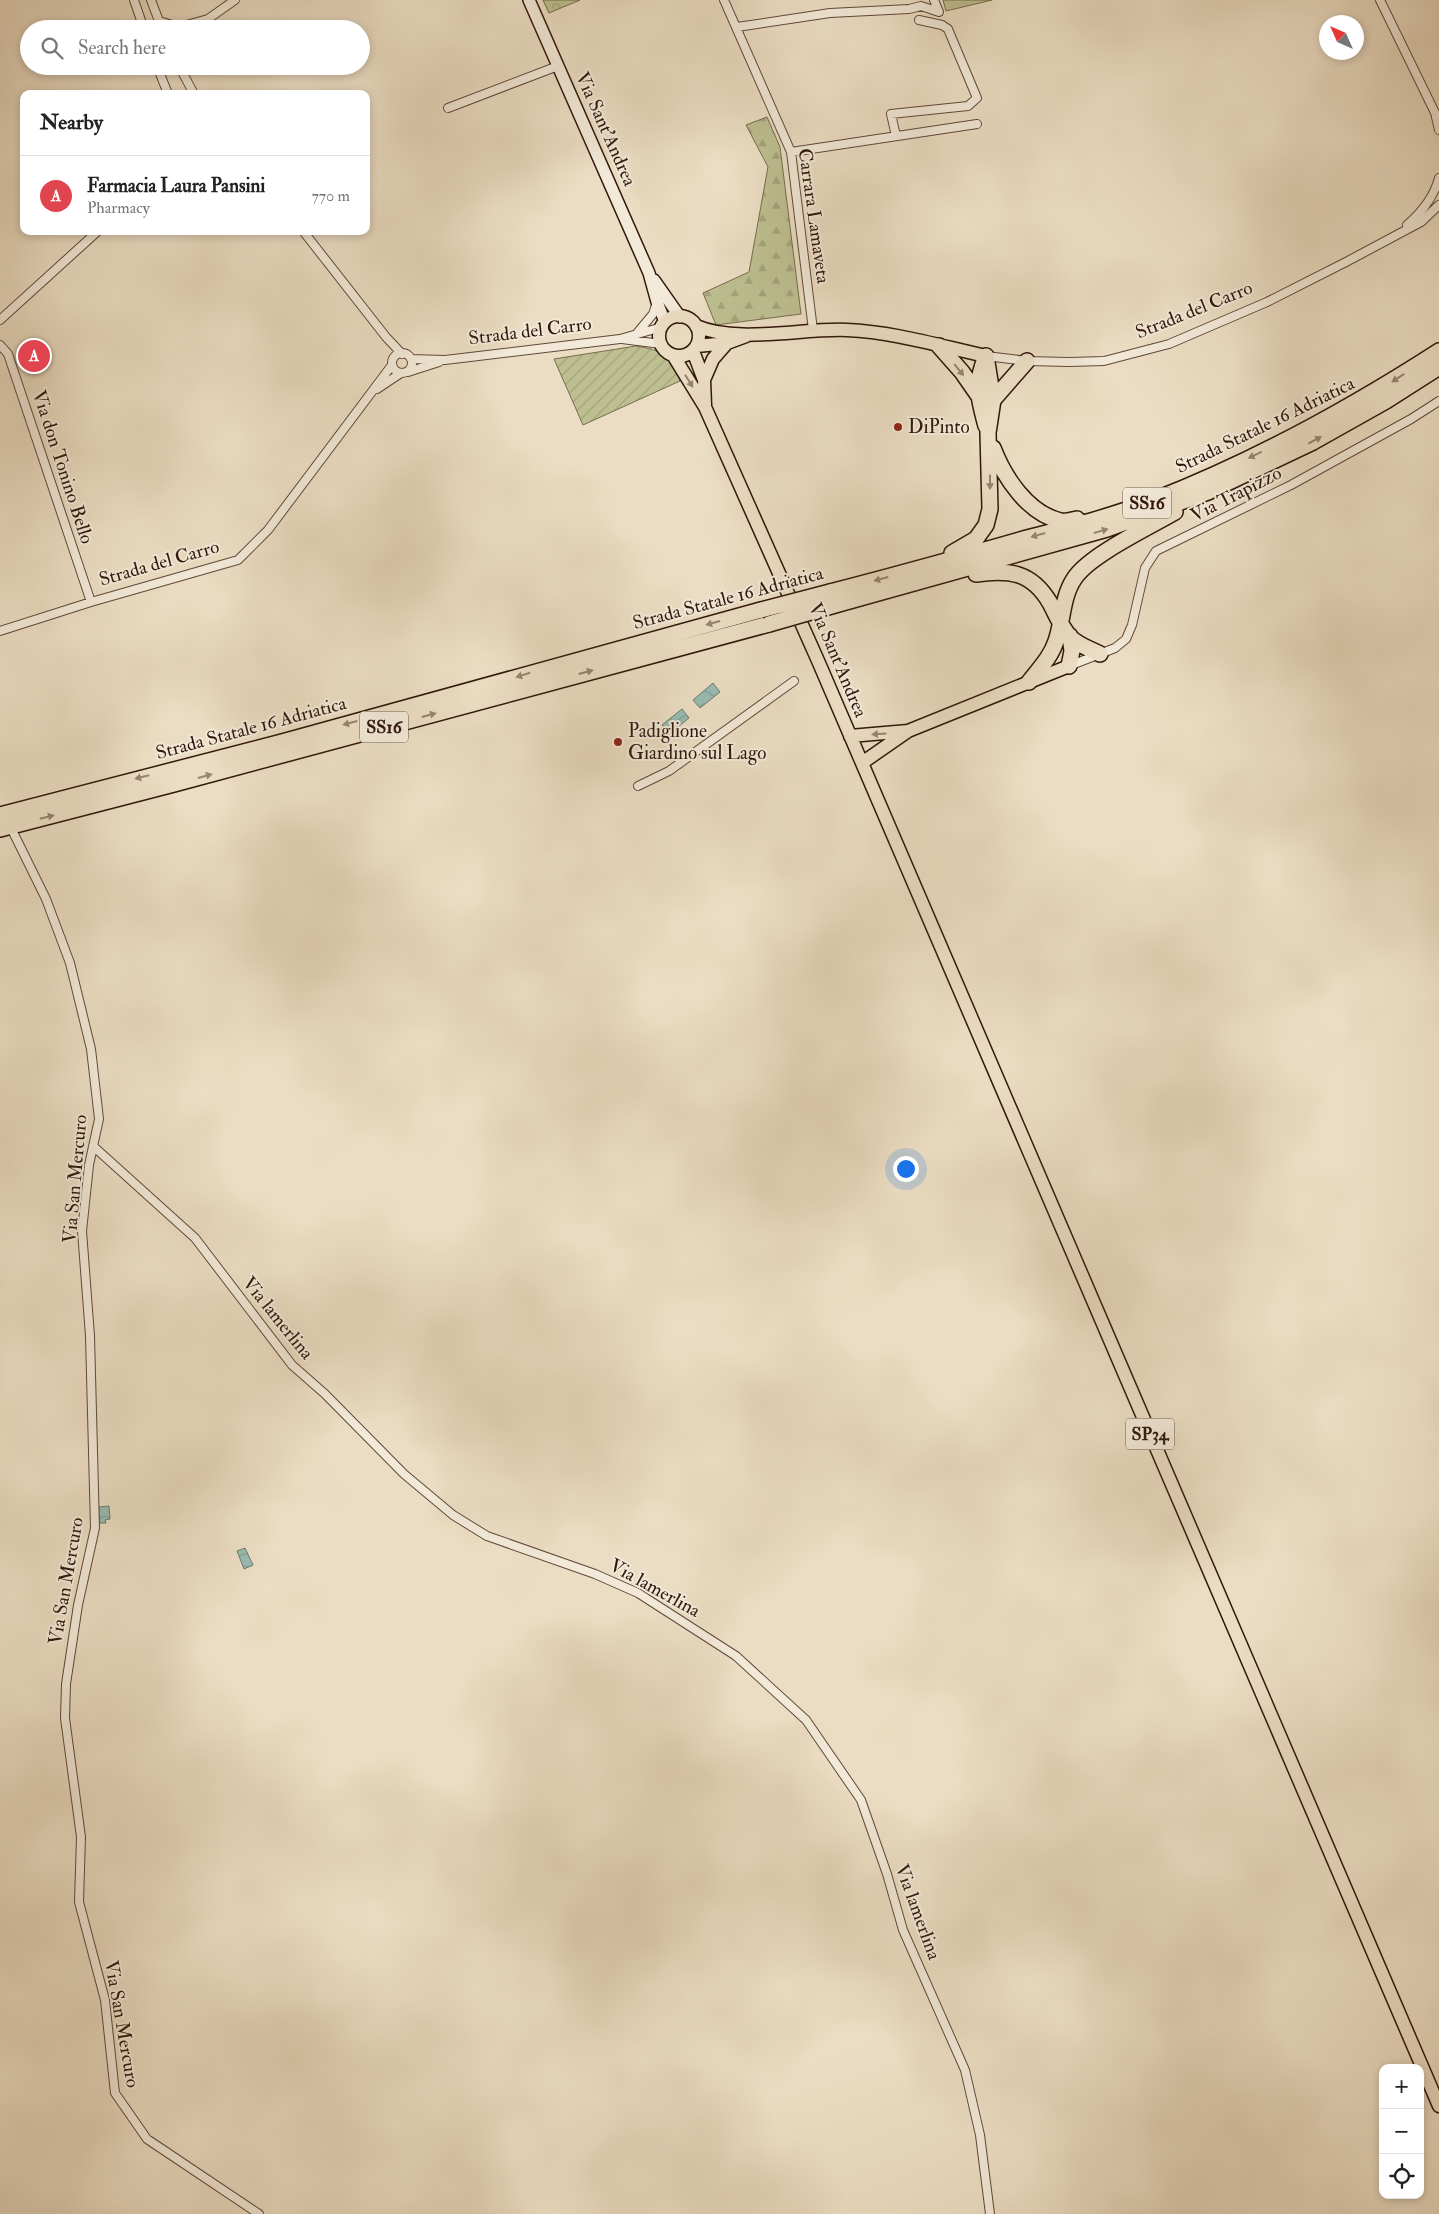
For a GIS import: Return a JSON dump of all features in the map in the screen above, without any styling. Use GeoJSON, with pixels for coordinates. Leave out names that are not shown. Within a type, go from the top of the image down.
{"type":"FeatureCollection","features":[{"type":"Feature","properties":{"kind":"highway"},"geometry":{"type":"LineString","coordinates":[[939,346],[962,372],[978,395]]}},
{"type":"Feature","properties":{"kind":"highway","name":"Strada Statale 16 Adriatica"},"geometry":{"type":"LineString","coordinates":[[910,578],[1153,501],[1204,480],[1305,431],[1379,390],[1439,351]]}},
{"type":"Feature","properties":{"kind":"highway"},"geometry":{"type":"LineString","coordinates":[[986,356],[978,375],[978,395],[988,433],[1000,466],[1015,489],[1038,510],[1061,521],[1103,517]]}},
{"type":"Feature","properties":{"kind":"highway"},"geometry":{"type":"LineString","coordinates":[[910,578],[961,550],[976,539],[986,525],[990,509],[988,433],[993,400],[986,356]]}},
{"type":"Feature","properties":{"kind":"highway"},"geometry":{"type":"LineString","coordinates":[[993,400],[1026,361]]}},
{"type":"Feature","properties":{"kind":"highway","name":"Strada Statale 16 Adriatica"},"geometry":{"type":"LineString","coordinates":[[0,815],[282,742],[760,610],[832,598],[1107,530],[1208,492],[1313,442],[1386,401],[1439,367]]}},
{"type":"Feature","properties":{"kind":"highway"},"geometry":{"type":"LineString","coordinates":[[1060,624],[1067,592],[1074,578],[1085,566],[1208,492]]}},
{"type":"Feature","properties":{"kind":"highway"},"geometry":{"type":"LineString","coordinates":[[910,578],[995,572],[1017,574],[1032,581],[1041,589],[1060,624],[1063,639],[1061,655],[1069,666]]}},
{"type":"Feature","properties":{"kind":"highway","name":"Strada Statale 16 Adriatica"},"geometry":{"type":"LineString","coordinates":[[7,831],[769,624],[832,598]]}},
{"type":"Feature","properties":{"kind":"highway"},"geometry":{"type":"LineString","coordinates":[[1063,639],[1100,654]]}},
{"type":"Feature","properties":{"kind":"highway"},"geometry":{"type":"LineString","coordinates":[[1029,682],[1063,639]]}},
{"type":"Feature","properties":{"kind":"main road"},"geometry":{"type":"LineString","coordinates":[[664,324],[675,317],[680,317]]}},
{"type":"Feature","properties":{"kind":"main road","name":"Via Sant'Andrea"},"geometry":{"type":"LineString","coordinates":[[680,317],[692,321],[696,326],[699,336],[695,348],[704,380],[705,407]]}},
{"type":"Feature","properties":{"kind":"main road","name":"Via Sant'Andrea"},"geometry":{"type":"LineString","coordinates":[[664,324],[660,332],[661,344],[668,353],[673,355],[705,407],[862,763]]}},
{"type":"Feature","properties":{"kind":"main road","name":"Strada del Carro"},"geometry":{"type":"LineString","coordinates":[[696,326],[709,331],[751,334],[813,330],[885,333],[986,356]]}},
{"type":"Feature","properties":{"kind":"main road","name":"Strada del Carro"},"geometry":{"type":"LineString","coordinates":[[695,348],[727,343],[751,334]]}},
{"type":"Feature","properties":{"kind":"main road"},"geometry":{"type":"LineString","coordinates":[[704,380],[713,359],[727,343]]}},
{"type":"Feature","properties":{"kind":"main road"},"geometry":{"type":"LineString","coordinates":[[673,355],[684,356],[695,348]]}},
{"type":"Feature","properties":{"kind":"main road"},"geometry":{"type":"LineString","coordinates":[[862,763],[908,731],[1069,666]]}},
{"type":"Feature","properties":{"kind":"main road"},"geometry":{"type":"LineString","coordinates":[[850,736],[908,731]]}},
{"type":"Feature","properties":{"kind":"main road","name":"SP34"},"geometry":{"type":"LineString","coordinates":[[862,763],[1439,2106]]}},
{"type":"Feature","properties":{"kind":"street"},"geometry":{"type":"LineString","coordinates":[[134,0],[141,20]]}},
{"type":"Feature","properties":{"kind":"street"},"geometry":{"type":"LineString","coordinates":[[151,0],[159,20]]}},
{"type":"Feature","properties":{"kind":"street"},"geometry":{"type":"LineString","coordinates":[[204,20],[235,0]]}},
{"type":"Feature","properties":{"kind":"street","name":"Via Sant'Andrea"},"geometry":{"type":"LineString","coordinates":[[529,0],[649,273],[664,324]]}},
{"type":"Feature","properties":{"kind":"street","name":"Carrara Lamaveta"},"geometry":{"type":"LineString","coordinates":[[724,0],[791,152],[813,330]]}},
{"type":"Feature","properties":{"kind":"street"},"geometry":{"type":"LineString","coordinates":[[737,27],[830,13],[909,9],[922,6],[939,12],[934,0]]}},
{"type":"Feature","properties":{"kind":"street"},"geometry":{"type":"LineString","coordinates":[[1380,0],[1420,78],[1439,121]]}},
{"type":"Feature","properties":{"kind":"street"},"geometry":{"type":"LineString","coordinates":[[896,136],[891,114],[968,106],[977,98],[948,29],[942,25],[919,20]]}},
{"type":"Feature","properties":{"kind":"street"},"geometry":{"type":"LineString","coordinates":[[448,108],[558,66]]}},
{"type":"Feature","properties":{"kind":"street"},"geometry":{"type":"LineString","coordinates":[[161,75],[166,90]]}},
{"type":"Feature","properties":{"kind":"street"},"geometry":{"type":"LineString","coordinates":[[184,75],[192,90]]}},
{"type":"Feature","properties":{"kind":"street"},"geometry":{"type":"LineString","coordinates":[[1435,113],[1439,130]]}},
{"type":"Feature","properties":{"kind":"street"},"geometry":{"type":"LineString","coordinates":[[791,152],[978,124]]}},
{"type":"Feature","properties":{"kind":"street","name":"Strada del Carro"},"geometry":{"type":"LineString","coordinates":[[1398,233],[1417,217],[1431,198],[1439,178]]}},
{"type":"Feature","properties":{"kind":"street","name":"Strada del Carro"},"geometry":{"type":"LineString","coordinates":[[986,356],[1026,361],[1104,361],[1169,344],[1267,302],[1421,222],[1439,205]]}},
{"type":"Feature","properties":{"kind":"street"},"geometry":{"type":"LineString","coordinates":[[0,320],[94,235]]}},
{"type":"Feature","properties":{"kind":"street"},"geometry":{"type":"LineString","coordinates":[[306,235],[386,337],[402,354],[411,359],[412,364],[405,372],[395,371],[386,337]]}},
{"type":"Feature","properties":{"kind":"street","name":"Via Sant'Andrea"},"geometry":{"type":"LineString","coordinates":[[649,273],[680,317]]}},
{"type":"Feature","properties":{"kind":"street","name":"Strada del Carro"},"geometry":{"type":"LineString","coordinates":[[637,333],[654,314],[657,302]]}},
{"type":"Feature","properties":{"kind":"street","name":"Strada del Carro"},"geometry":{"type":"LineString","coordinates":[[411,359],[445,360],[620,339],[664,324]]}},
{"type":"Feature","properties":{"kind":"street","name":"Strada del Carro"},"geometry":{"type":"LineString","coordinates":[[620,339],[661,344]]}},
{"type":"Feature","properties":{"kind":"street","name":"Via don Tonino Bello"},"geometry":{"type":"LineString","coordinates":[[0,345],[8,354],[91,602]]}},
{"type":"Feature","properties":{"kind":"street"},"geometry":{"type":"LineString","coordinates":[[393,362],[402,354]]}},
{"type":"Feature","properties":{"kind":"street","name":"Strada del Carro"},"geometry":{"type":"LineString","coordinates":[[373,392],[405,372],[445,360]]}},
{"type":"Feature","properties":{"kind":"street","name":"Strada del Carro"},"geometry":{"type":"LineString","coordinates":[[0,631],[91,602],[238,560],[268,530],[373,392],[393,362]]}},
{"type":"Feature","properties":{"kind":"street","name":"Via Trapizzo"},"geometry":{"type":"LineString","coordinates":[[1069,666],[1114,648],[1126,639],[1132,625],[1145,568],[1156,551],[1291,485],[1411,419],[1439,401]]}},
{"type":"Feature","properties":{"kind":"street"},"geometry":{"type":"LineString","coordinates":[[638,786],[669,771],[794,680]]}},
{"type":"Feature","properties":{"kind":"street","name":"Via San Mercuro"},"geometry":{"type":"LineString","coordinates":[[7,831],[46,899],[70,963],[91,1049],[99,1119],[82,1231],[90,1336],[95,1528],[78,1605],[66,1684],[65,1718],[81,1837],[79,1902],[105,2000],[115,2093],[147,2139],[259,2214]]}},
{"type":"Feature","properties":{"kind":"street","name":"Via lamerlina"},"geometry":{"type":"LineString","coordinates":[[94,1146],[195,1238],[292,1365],[325,1394],[404,1474],[453,1515],[487,1536],[595,1574],[638,1593],[736,1656],[806,1720],[861,1800],[887,1874],[903,1930],[965,2070],[980,2135],[990,2214]]}},
{"type":"Feature","properties":{"kind":"green space"},"geometry":{"type":"Polygon","coordinates":[[[543,0],[580,0],[549,13],[543,0]]]}},
{"type":"Feature","properties":{"kind":"green space"},"geometry":{"type":"Polygon","coordinates":[[[943,0],[992,0],[946,11],[943,0]]]}},
{"type":"Feature","properties":{"kind":"green space"},"geometry":{"type":"Polygon","coordinates":[[[767,117],[780,147],[801,314],[716,325],[703,293],[749,272],[768,167],[746,125],[767,117]]]}},
{"type":"Feature","properties":{"kind":"green space"},"geometry":{"type":"Polygon","coordinates":[[[636,346],[652,349],[665,355],[674,365],[680,381],[583,425],[554,359],[636,346]]]}},
{"type":"Feature","properties":{"kind":"water"},"geometry":{"type":"Polygon","coordinates":[[[713,683],[720,692],[700,708],[693,700],[713,683]]]}},
{"type":"Feature","properties":{"kind":"water"},"geometry":{"type":"Polygon","coordinates":[[[682,709],[689,718],[669,734],[662,725],[682,709]]]}},
{"type":"Feature","properties":{"kind":"water"},"geometry":{"type":"Polygon","coordinates":[[[109,1506],[110,1519],[105,1520],[106,1523],[99,1523],[99,1507],[109,1506]]]}},
{"type":"Feature","properties":{"kind":"water"},"geometry":{"type":"Polygon","coordinates":[[[245,1548],[253,1565],[244,1569],[237,1551],[245,1548]]]}},
{"type":"Feature","properties":{"kind":"place","name":"Farmacia Laura Pansini"},"geometry":{"type":"Point","coordinates":[34,356]}},
{"type":"Feature","properties":{"kind":"place","name":"DiPinto"},"geometry":{"type":"Point","coordinates":[898,427]}},
{"type":"Feature","properties":{"kind":"place","name":"Padiglione Giardino sul Lago"},"geometry":{"type":"Point","coordinates":[618,742]}}]}
